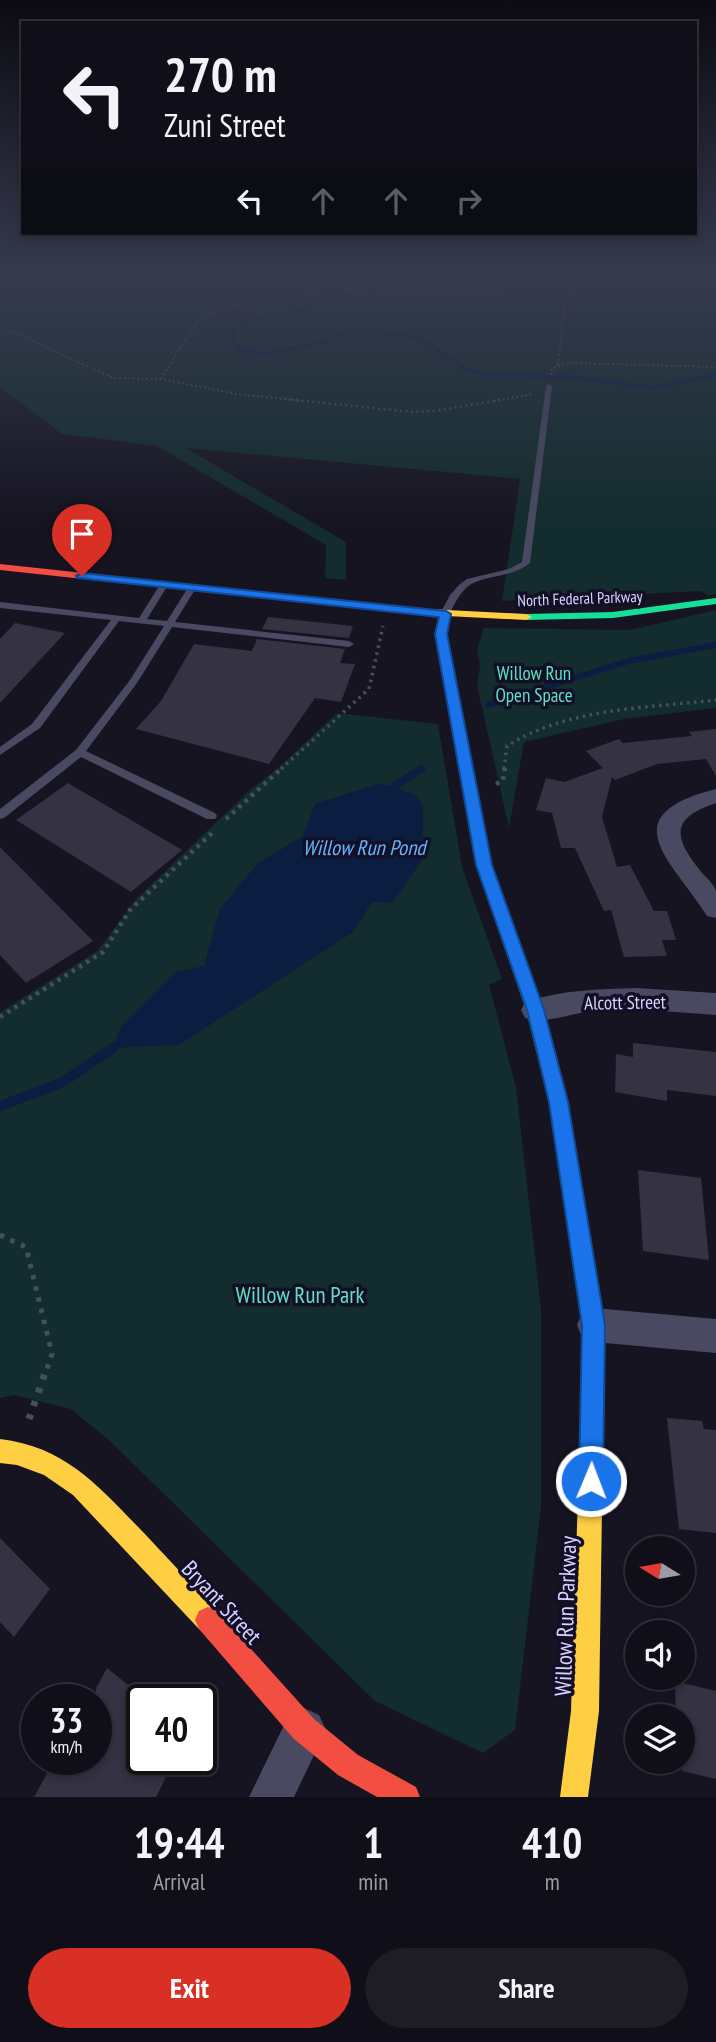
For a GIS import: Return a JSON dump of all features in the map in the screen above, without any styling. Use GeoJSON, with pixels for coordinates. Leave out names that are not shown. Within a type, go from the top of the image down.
{"type":"FeatureCollection","features":[{"type":"Feature","properties":{"kind":"street","name":"North Federal Parkway"},"geometry":{"type":"LineString","coordinates":[[0,567],[164,586],[527,620],[657,612],[716,601]]}},
{"type":"Feature","properties":{"kind":"street","name":"Willow Run Parkway"},"geometry":{"type":"LineString","coordinates":[[446,614],[441,634],[484,865],[535,1010],[558,1102],[593,1325],[585,1711],[574,1797]]}},
{"type":"Feature","properties":{"kind":"street"},"geometry":{"type":"LineString","coordinates":[[716,796],[686,806],[673,816],[669,830],[670,845],[716,909]]}},
{"type":"Feature","properties":{"kind":"street","name":"Alcott Street"},"geometry":{"type":"LineString","coordinates":[[535,1010],[604,1000],[716,1004]]}},
{"type":"Feature","properties":{"kind":"street"},"geometry":{"type":"LineString","coordinates":[[593,1325],[716,1336]]}},
{"type":"Feature","properties":{"kind":"street","name":"Bryant Street"},"geometry":{"type":"LineString","coordinates":[[0,1451],[17,1453],[51,1465],[82,1486],[230,1643],[304,1729],[348,1765],[406,1797]]}},
{"type":"Feature","properties":{"kind":"street"},"geometry":{"type":"LineString","coordinates":[[271,1797],[304,1729]]}},
{"type":"Feature","properties":{"kind":"lane"},"geometry":{"type":"LineString","coordinates":[[446,614],[455,592],[467,581],[513,571],[526,563],[549,386]]}},
{"type":"Feature","properties":{"kind":"lane"},"geometry":{"type":"LineString","coordinates":[[141,621],[164,586]]}},
{"type":"Feature","properties":{"kind":"lane"},"geometry":{"type":"LineString","coordinates":[[0,815],[80,752],[134,681],[192,588]]}},
{"type":"Feature","properties":{"kind":"lane"},"geometry":{"type":"LineString","coordinates":[[0,605],[349,644]]}},
{"type":"Feature","properties":{"kind":"lane"},"geometry":{"type":"LineString","coordinates":[[0,752],[36,726],[117,618]]}},
{"type":"Feature","properties":{"kind":"lane"},"geometry":{"type":"LineString","coordinates":[[80,752],[211,816]]}},
{"type":"Feature","properties":{"kind":"path"},"geometry":{"type":"LineString","coordinates":[[65,357],[106,376],[132,380],[161,379],[237,394],[413,412],[509,399],[542,392],[549,386]]}},
{"type":"Feature","properties":{"kind":"path"},"geometry":{"type":"LineString","coordinates":[[161,379],[176,357]]}},
{"type":"Feature","properties":{"kind":"path"},"geometry":{"type":"LineString","coordinates":[[558,365],[559,357]]}},
{"type":"Feature","properties":{"kind":"path"},"geometry":{"type":"LineString","coordinates":[[551,372],[552,368],[558,365],[586,363],[716,367]]}},
{"type":"Feature","properties":{"kind":"path"},"geometry":{"type":"LineString","coordinates":[[491,773],[494,785],[502,780],[508,746],[528,733],[605,713],[716,700]]}},
{"type":"Feature","properties":{"kind":"path"},"geometry":{"type":"LineString","coordinates":[[0,1235],[26,1247],[52,1354],[17,1453]]}},
{"type":"Feature","properties":{"kind":"green space"},"geometry":{"type":"Polygon","coordinates":[[[0,357],[716,357],[716,594],[708,596],[701,591],[502,601],[520,479],[186,448],[346,542],[346,580],[325,578],[326,545],[157,446],[62,434],[0,387],[0,357]]]}},
{"type":"Feature","properties":{"kind":"green space","name":"Willow Run Open Space"},"geometry":{"type":"Polygon","coordinates":[[[716,610],[716,708],[624,719],[524,742],[509,828],[477,685],[480,666],[477,649],[484,628],[630,630],[716,610]]]}},
{"type":"Feature","properties":{"kind":"green space","name":"Willow Run Park"},"geometry":{"type":"Polygon","coordinates":[[[337,713],[438,724],[462,867],[502,979],[489,985],[516,1087],[541,1309],[541,1507],[515,1730],[483,1753],[375,1701],[111,1442],[71,1409],[14,1395],[0,1398],[0,1012],[97,951],[138,897],[250,790],[337,713]]]}},
{"type":"Feature","properties":{"kind":"water","name":"Willow Run Pond"},"geometry":{"type":"Polygon","coordinates":[[[381,783],[414,794],[423,805],[423,859],[392,903],[372,902],[353,932],[179,1045],[113,1048],[121,1026],[175,972],[204,966],[220,909],[257,864],[303,836],[315,804],[381,783]]]}},
{"type":"Feature","properties":{"kind":"building"},"geometry":{"type":"Polygon","coordinates":[[[268,617],[353,626],[349,638],[262,629],[268,617]]]}},
{"type":"Feature","properties":{"kind":"building"},"geometry":{"type":"Polygon","coordinates":[[[15,623],[65,633],[0,703],[0,639],[15,623]]]}},
{"type":"Feature","properties":{"kind":"building"},"geometry":{"type":"Polygon","coordinates":[[[257,639],[345,649],[340,663],[355,664],[341,702],[315,698],[269,764],[136,729],[161,701],[194,644],[252,651],[257,639]]]}},
{"type":"Feature","properties":{"kind":"building"},"geometry":{"type":"Polygon","coordinates":[[[716,729],[716,776],[706,759],[657,764],[615,780],[612,777],[602,817],[617,867],[630,865],[654,911],[667,911],[676,940],[662,940],[667,956],[624,957],[611,910],[604,911],[575,848],[561,848],[552,813],[536,810],[546,778],[564,782],[603,768],[586,751],[619,739],[623,743],[692,736],[689,732],[716,729]]]}},
{"type":"Feature","properties":{"kind":"building"},"geometry":{"type":"Polygon","coordinates":[[[68,783],[182,850],[131,892],[16,820],[68,783]]]}},
{"type":"Feature","properties":{"kind":"building"},"geometry":{"type":"Polygon","coordinates":[[[0,847],[93,941],[26,983],[0,955],[0,847]]]}},
{"type":"Feature","properties":{"kind":"building"},"geometry":{"type":"Polygon","coordinates":[[[633,1043],[716,1052],[716,1096],[667,1090],[667,1101],[615,1092],[616,1054],[633,1057],[633,1043]]]}},
{"type":"Feature","properties":{"kind":"building"},"geometry":{"type":"Polygon","coordinates":[[[638,1170],[701,1178],[709,1260],[643,1251],[638,1170]]]}},
{"type":"Feature","properties":{"kind":"building"},"geometry":{"type":"Polygon","coordinates":[[[667,1418],[702,1421],[704,1429],[716,1430],[716,1533],[679,1529],[667,1418]]]}},
{"type":"Feature","properties":{"kind":"building"},"geometry":{"type":"Polygon","coordinates":[[[0,1538],[50,1589],[14,1637],[0,1622],[0,1538]]]}},
{"type":"Feature","properties":{"kind":"building"},"geometry":{"type":"Polygon","coordinates":[[[107,1668],[127,1684],[126,1775],[167,1775],[156,1797],[34,1797],[46,1775],[112,1775],[112,1684],[98,1684],[107,1668]]]}},
{"type":"Feature","properties":{"kind":"building"},"geometry":{"type":"Polygon","coordinates":[[[695,1686],[716,1691],[716,1779],[695,1774],[695,1704],[676,1704],[675,1690],[695,1690],[695,1686]]]}},
{"type":"Feature","properties":{"kind":"waterway"},"geometry":{"type":"LineString","coordinates":[[448,357],[467,370],[487,375],[570,377],[654,388],[716,375]]}},
{"type":"Feature","properties":{"kind":"waterway"},"geometry":{"type":"LineString","coordinates":[[488,705],[629,661],[716,645]]}},
{"type":"Feature","properties":{"kind":"waterway"},"geometry":{"type":"LineString","coordinates":[[395,786],[421,769]]}},
{"type":"Feature","properties":{"kind":"waterway"},"geometry":{"type":"LineString","coordinates":[[0,1106],[63,1082],[113,1048]]}},
{"type":"Feature","properties":{"kind":"traffic: fast"},"geometry":{"type":"LineString","coordinates":[[526,617],[613,615],[716,601]]}},
{"type":"Feature","properties":{"kind":"traffic: fast"},"geometry":{"type":"LineString","coordinates":[[445,614],[441,634],[484,865],[535,1010],[558,1102],[594,1325],[593,1372]]}},
{"type":"Feature","properties":{"kind":"traffic: slow"},"geometry":{"type":"LineString","coordinates":[[299,599],[408,611],[526,617]]}},
{"type":"Feature","properties":{"kind":"traffic: slow"},"geometry":{"type":"LineString","coordinates":[[574,1797],[585,1711],[593,1372]]}},
{"type":"Feature","properties":{"kind":"traffic: slow"},"geometry":{"type":"LineString","coordinates":[[0,1451],[17,1453],[51,1465],[82,1486],[208,1620]]}},
{"type":"Feature","properties":{"kind":"traffic: jam"},"geometry":{"type":"LineString","coordinates":[[0,567],[299,599]]}},
{"type":"Feature","properties":{"kind":"traffic: jam"},"geometry":{"type":"LineString","coordinates":[[208,1620],[304,1729],[348,1765],[406,1797]]}},
{"type":"Feature","properties":{"kind":"route"},"geometry":{"type":"LineString","coordinates":[[82,576],[446,614],[441,634],[484,865],[535,1010],[558,1102],[579,1225],[593,1325],[591,1481]]}}]}
